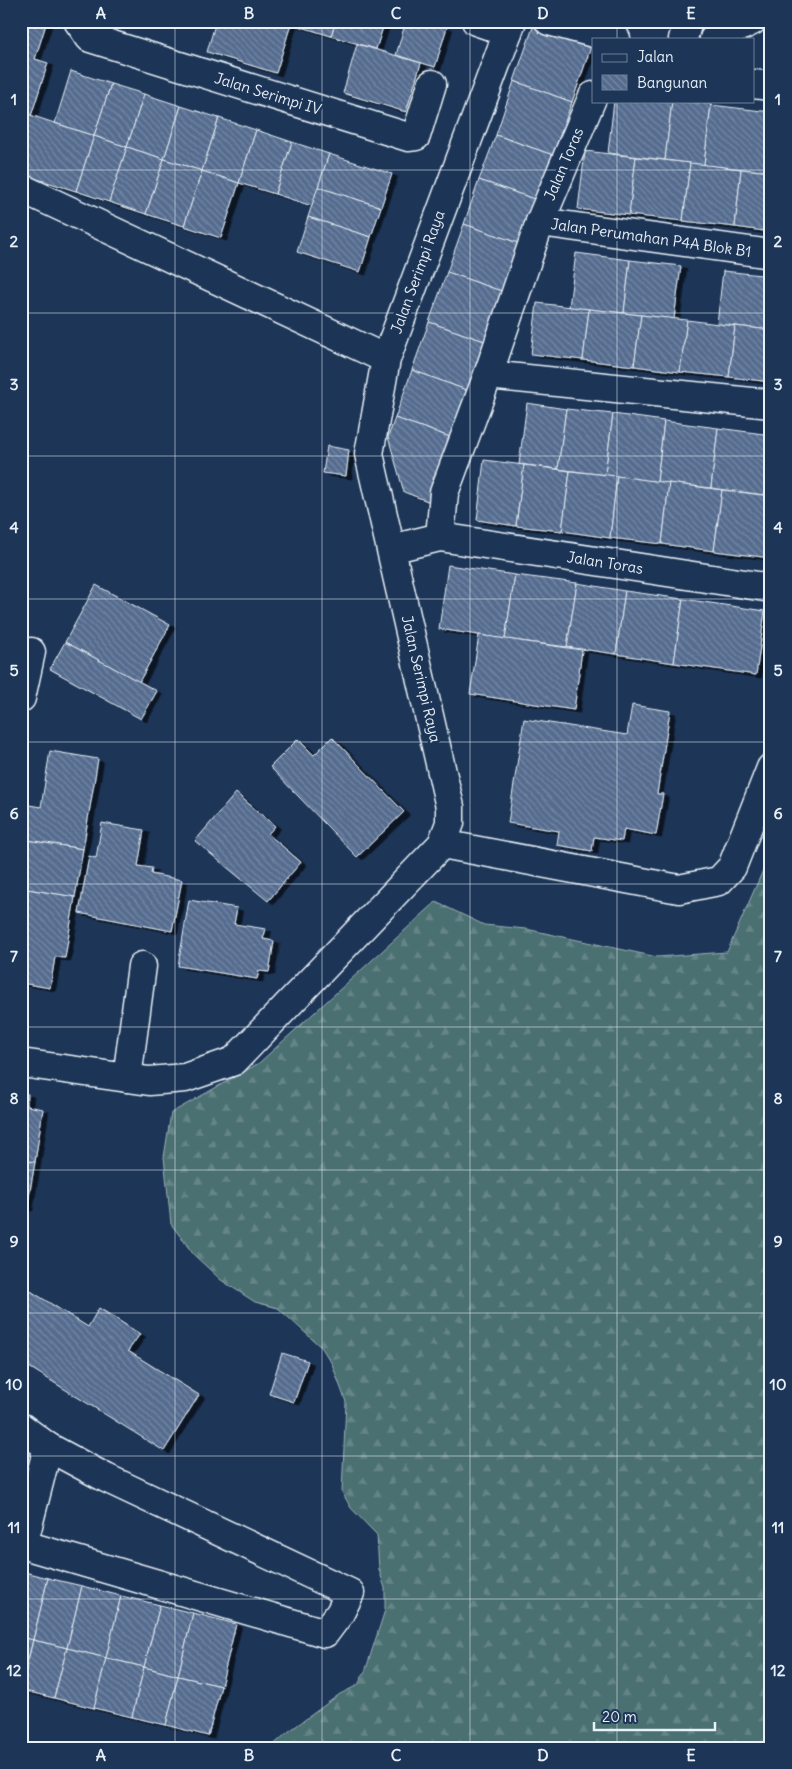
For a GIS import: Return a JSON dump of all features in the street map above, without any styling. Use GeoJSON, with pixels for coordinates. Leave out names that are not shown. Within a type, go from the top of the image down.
{"type":"FeatureCollection","features":[{"type":"Feature","properties":{"kind":"street","name":"Jalan Serimpi IV"},"geometry":{"type":"LineString","coordinates":[[78,21],[90,38],[408,137],[416,136],[432,84]]}},
{"type":"Feature","properties":{"kind":"street"},"geometry":{"type":"LineString","coordinates":[[476,21],[510,27]]}},
{"type":"Feature","properties":{"kind":"street"},"geometry":{"type":"LineString","coordinates":[[548,21],[612,38]]}},
{"type":"Feature","properties":{"kind":"street"},"geometry":{"type":"LineString","coordinates":[[683,38],[688,21]]}},
{"type":"Feature","properties":{"kind":"street"},"geometry":{"type":"LineString","coordinates":[[716,38],[752,21]]}},
{"type":"Feature","properties":{"kind":"street","name":"Jalan Serimpi Raya"},"geometry":{"type":"LineString","coordinates":[[21,1063],[148,1081],[185,1078],[234,1061],[442,844],[450,823],[450,806],[369,454],[386,359],[510,27]]}},
{"type":"Feature","properties":{"kind":"street"},"geometry":{"type":"LineString","coordinates":[[754,84],[771,86]]}},
{"type":"Feature","properties":{"kind":"street","name":"Jalan Toras"},"geometry":{"type":"LineString","coordinates":[[440,537],[444,493],[488,375],[540,222],[592,98]]}},
{"type":"Feature","properties":{"kind":"street"},"geometry":{"type":"LineString","coordinates":[[21,188],[386,359]]}},
{"type":"Feature","properties":{"kind":"street","name":"Jalan Perumahan P4A Blok B1"},"geometry":{"type":"LineString","coordinates":[[540,222],[767,254]]}},
{"type":"Feature","properties":{"kind":"street"},"geometry":{"type":"LineString","coordinates":[[488,375],[771,404]]}},
{"type":"Feature","properties":{"kind":"street","name":"Jalan Toras"},"geometry":{"type":"LineString","coordinates":[[391,549],[440,537],[771,588]]}},
{"type":"Feature","properties":{"kind":"street"},"geometry":{"type":"LineString","coordinates":[[21,698],[31,652]]}},
{"type":"Feature","properties":{"kind":"street"},"geometry":{"type":"LineString","coordinates":[[442,844],[679,889],[719,881],[732,867],[771,768]]}},
{"type":"Feature","properties":{"kind":"street"},"geometry":{"type":"LineString","coordinates":[[127,1078],[142,966]]}},
{"type":"Feature","properties":{"kind":"street"},"geometry":{"type":"LineString","coordinates":[[21,1427],[48,1447],[106,1478],[350,1593],[340,1613],[325,1633],[22,1545],[48,1447]]}},
{"type":"Feature","properties":{"kind":"green space"},"geometry":{"type":"Polygon","coordinates":[[[771,852],[771,1748],[270,1748],[288,1732],[340,1694],[358,1685],[366,1669],[385,1610],[385,1588],[379,1570],[377,1535],[351,1508],[342,1492],[346,1402],[332,1364],[322,1348],[278,1308],[255,1302],[221,1280],[194,1255],[171,1224],[164,1157],[171,1113],[259,1063],[436,902],[484,925],[526,929],[657,957],[727,952],[771,852]]]}},
{"type":"Feature","properties":{"kind":"building"},"geometry":{"type":"Polygon","coordinates":[[[21,21],[47,21],[35,59],[48,63],[31,116],[21,112],[21,21]]]}},
{"type":"Feature","properties":{"kind":"building"},"geometry":{"type":"Polygon","coordinates":[[[216,21],[282,21],[291,24],[276,73],[207,52],[216,21]]]}},
{"type":"Feature","properties":{"kind":"building"},"geometry":{"type":"Polygon","coordinates":[[[282,21],[336,21],[331,36],[282,21]]]}},
{"type":"Feature","properties":{"kind":"building"},"geometry":{"type":"Polygon","coordinates":[[[336,21],[385,21],[376,49],[331,36],[336,21]]]}},
{"type":"Feature","properties":{"kind":"building"},"geometry":{"type":"Polygon","coordinates":[[[406,21],[427,21],[447,27],[435,67],[396,55],[406,21]]]}},
{"type":"Feature","properties":{"kind":"building"},"geometry":{"type":"Polygon","coordinates":[[[533,27],[591,47],[572,102],[514,81],[533,27]]]}},
{"type":"Feature","properties":{"kind":"building"},"geometry":{"type":"Polygon","coordinates":[[[357,44],[421,63],[406,112],[343,93],[357,44]]]}},
{"type":"Feature","properties":{"kind":"building"},"geometry":{"type":"Polygon","coordinates":[[[71,71],[111,84],[94,136],[55,123],[71,71]]]}},
{"type":"Feature","properties":{"kind":"building"},"geometry":{"type":"Polygon","coordinates":[[[514,81],[572,102],[553,155],[496,135],[514,81]]]}},
{"type":"Feature","properties":{"kind":"building"},"geometry":{"type":"Polygon","coordinates":[[[111,84],[144,94],[127,147],[94,136],[111,84]]]}},
{"type":"Feature","properties":{"kind":"building"},"geometry":{"type":"Polygon","coordinates":[[[144,94],[181,106],[164,159],[127,147],[144,94]]]}},
{"type":"Feature","properties":{"kind":"building"},"geometry":{"type":"Polygon","coordinates":[[[614,102],[672,102],[665,160],[608,153],[614,102]]]}},
{"type":"Feature","properties":{"kind":"building"},"geometry":{"type":"Polygon","coordinates":[[[672,102],[711,104],[704,165],[665,160],[672,102]]]}},
{"type":"Feature","properties":{"kind":"building"},"geometry":{"type":"Polygon","coordinates":[[[711,105],[771,112],[771,172],[704,165],[711,105]]]}},
{"type":"Feature","properties":{"kind":"building"},"geometry":{"type":"Polygon","coordinates":[[[181,106],[219,118],[202,171],[164,159],[181,106]]]}},
{"type":"Feature","properties":{"kind":"building"},"geometry":{"type":"Polygon","coordinates":[[[21,112],[94,136],[76,191],[21,174],[21,112]]]}},
{"type":"Feature","properties":{"kind":"building"},"geometry":{"type":"Polygon","coordinates":[[[219,118],[256,130],[239,183],[202,171],[219,118]]]}},
{"type":"Feature","properties":{"kind":"building"},"geometry":{"type":"Polygon","coordinates":[[[256,130],[292,142],[275,194],[239,183],[256,130]]]}},
{"type":"Feature","properties":{"kind":"building"},"geometry":{"type":"Polygon","coordinates":[[[496,135],[553,155],[537,200],[479,180],[496,135]]]}},
{"type":"Feature","properties":{"kind":"building"},"geometry":{"type":"Polygon","coordinates":[[[94,136],[127,147],[109,202],[76,191],[94,136]]]}},
{"type":"Feature","properties":{"kind":"building"},"geometry":{"type":"Polygon","coordinates":[[[292,142],[329,154],[312,206],[275,194],[292,142]]]}},
{"type":"Feature","properties":{"kind":"building"},"geometry":{"type":"Polygon","coordinates":[[[127,147],[164,159],[146,214],[109,202],[127,147]]]}},
{"type":"Feature","properties":{"kind":"building"},"geometry":{"type":"Polygon","coordinates":[[[585,151],[636,157],[629,215],[578,209],[585,151]]]}},
{"type":"Feature","properties":{"kind":"building"},"geometry":{"type":"Polygon","coordinates":[[[329,154],[392,174],[381,207],[318,187],[329,154]]]}},
{"type":"Feature","properties":{"kind":"building"},"geometry":{"type":"Polygon","coordinates":[[[636,157],[690,163],[683,221],[629,215],[636,157]]]}},
{"type":"Feature","properties":{"kind":"building"},"geometry":{"type":"Polygon","coordinates":[[[164,159],[202,171],[184,226],[146,214],[164,159]]]}},
{"type":"Feature","properties":{"kind":"building"},"geometry":{"type":"Polygon","coordinates":[[[690,163],[741,169],[735,227],[683,221],[690,163]]]}},
{"type":"Feature","properties":{"kind":"building"},"geometry":{"type":"Polygon","coordinates":[[[741,169],[771,172],[771,232],[735,227],[741,169]]]}},
{"type":"Feature","properties":{"kind":"building"},"geometry":{"type":"Polygon","coordinates":[[[202,171],[239,183],[221,238],[184,226],[202,171]]]}},
{"type":"Feature","properties":{"kind":"building"},"geometry":{"type":"Polygon","coordinates":[[[479,180],[537,200],[521,244],[464,224],[479,180]]]}},
{"type":"Feature","properties":{"kind":"building"},"geometry":{"type":"Polygon","coordinates":[[[318,187],[381,207],[371,237],[308,217],[318,187]]]}},
{"type":"Feature","properties":{"kind":"building"},"geometry":{"type":"Polygon","coordinates":[[[308,217],[371,237],[360,272],[297,252],[308,217]]]}},
{"type":"Feature","properties":{"kind":"building"},"geometry":{"type":"Polygon","coordinates":[[[464,224],[521,244],[504,292],[447,272],[464,224]]]}},
{"type":"Feature","properties":{"kind":"building"},"geometry":{"type":"Polygon","coordinates":[[[576,253],[630,260],[624,313],[569,307],[576,253]]]}},
{"type":"Feature","properties":{"kind":"building"},"geometry":{"type":"Polygon","coordinates":[[[630,260],[681,266],[674,319],[624,313],[630,260]]]}},
{"type":"Feature","properties":{"kind":"building"},"geometry":{"type":"Polygon","coordinates":[[[723,271],[771,276],[771,330],[717,324],[723,271]]]}},
{"type":"Feature","properties":{"kind":"building"},"geometry":{"type":"Polygon","coordinates":[[[447,272],[504,292],[487,342],[429,322],[447,272]]]}},
{"type":"Feature","properties":{"kind":"building"},"geometry":{"type":"Polygon","coordinates":[[[537,303],[589,309],[583,360],[531,354],[537,303]]]}},
{"type":"Feature","properties":{"kind":"building"},"geometry":{"type":"Polygon","coordinates":[[[589,309],[641,315],[634,366],[583,360],[589,309]]]}},
{"type":"Feature","properties":{"kind":"building"},"geometry":{"type":"Polygon","coordinates":[[[641,315],[687,320],[680,372],[634,366],[641,315]]]}},
{"type":"Feature","properties":{"kind":"building"},"geometry":{"type":"Polygon","coordinates":[[[687,320],[735,326],[729,377],[680,372],[687,320]]]}},
{"type":"Feature","properties":{"kind":"building"},"geometry":{"type":"Polygon","coordinates":[[[429,322],[487,342],[469,391],[412,370],[429,322]]]}},
{"type":"Feature","properties":{"kind":"building"},"geometry":{"type":"Polygon","coordinates":[[[735,326],[771,330],[771,382],[729,377],[735,326]]]}},
{"type":"Feature","properties":{"kind":"building"},"geometry":{"type":"Polygon","coordinates":[[[412,370],[469,391],[453,438],[395,418],[412,370]]]}},
{"type":"Feature","properties":{"kind":"building"},"geometry":{"type":"Polygon","coordinates":[[[527,403],[566,409],[558,469],[519,464],[527,403]]]}},
{"type":"Feature","properties":{"kind":"building"},"geometry":{"type":"Polygon","coordinates":[[[566,409],[613,414],[605,475],[558,469],[566,409]]]}},
{"type":"Feature","properties":{"kind":"building"},"geometry":{"type":"Polygon","coordinates":[[[613,414],[664,421],[657,482],[605,475],[613,414]]]}},
{"type":"Feature","properties":{"kind":"building"},"geometry":{"type":"Polygon","coordinates":[[[395,418],[453,438],[430,502],[404,492],[388,437],[395,418]]]}},
{"type":"Feature","properties":{"kind":"building"},"geometry":{"type":"Polygon","coordinates":[[[664,421],[718,428],[711,488],[657,482],[664,421]]]}},
{"type":"Feature","properties":{"kind":"building"},"geometry":{"type":"Polygon","coordinates":[[[718,428],[771,435],[765,495],[711,488],[718,428]]]}},
{"type":"Feature","properties":{"kind":"building"},"geometry":{"type":"Polygon","coordinates":[[[327,446],[349,450],[346,476],[323,473],[327,446]]]}},
{"type":"Feature","properties":{"kind":"building"},"geometry":{"type":"Polygon","coordinates":[[[484,460],[524,465],[516,526],[477,520],[484,460]]]}},
{"type":"Feature","properties":{"kind":"building"},"geometry":{"type":"Polygon","coordinates":[[[524,465],[570,471],[562,531],[516,526],[524,465]]]}},
{"type":"Feature","properties":{"kind":"building"},"geometry":{"type":"Polygon","coordinates":[[[570,471],[617,476],[610,538],[562,531],[570,471]]]}},
{"type":"Feature","properties":{"kind":"building"},"geometry":{"type":"Polygon","coordinates":[[[617,476],[669,483],[662,544],[610,538],[617,476]]]}},
{"type":"Feature","properties":{"kind":"building"},"geometry":{"type":"Polygon","coordinates":[[[669,483],[722,490],[714,551],[662,544],[669,483]]]}},
{"type":"Feature","properties":{"kind":"building"},"geometry":{"type":"Polygon","coordinates":[[[722,490],[771,496],[771,558],[714,551],[722,490]]]}},
{"type":"Feature","properties":{"kind":"building"},"geometry":{"type":"Polygon","coordinates":[[[448,565],[515,575],[505,639],[439,629],[448,565]]]}},
{"type":"Feature","properties":{"kind":"building"},"geometry":{"type":"Polygon","coordinates":[[[515,575],[577,583],[567,647],[505,639],[515,575]]]}},
{"type":"Feature","properties":{"kind":"building"},"geometry":{"type":"Polygon","coordinates":[[[577,583],[625,591],[616,654],[567,647],[577,583]]]}},
{"type":"Feature","properties":{"kind":"building"},"geometry":{"type":"Polygon","coordinates":[[[96,585],[170,625],[139,682],[65,642],[96,585]]]}},
{"type":"Feature","properties":{"kind":"building"},"geometry":{"type":"Polygon","coordinates":[[[625,591],[683,599],[674,663],[616,654],[625,591]]]}},
{"type":"Feature","properties":{"kind":"building"},"geometry":{"type":"Polygon","coordinates":[[[683,599],[765,611],[756,675],[674,663],[683,599]]]}},
{"type":"Feature","properties":{"kind":"building"},"geometry":{"type":"Polygon","coordinates":[[[479,635],[582,650],[574,710],[470,694],[479,635]]]}},
{"type":"Feature","properties":{"kind":"building"},"geometry":{"type":"Polygon","coordinates":[[[65,642],[157,691],[141,719],[50,669],[65,642]]]}},
{"type":"Feature","properties":{"kind":"building"},"geometry":{"type":"Polygon","coordinates":[[[632,705],[670,711],[657,794],[663,794],[656,835],[624,829],[622,841],[594,837],[592,851],[557,845],[559,831],[508,823],[524,719],[627,735],[632,705]]]}},
{"type":"Feature","properties":{"kind":"building"},"geometry":{"type":"Polygon","coordinates":[[[332,737],[404,812],[357,857],[270,767],[298,739],[314,755],[332,737]]]}},
{"type":"Feature","properties":{"kind":"building"},"geometry":{"type":"Polygon","coordinates":[[[50,751],[98,759],[83,849],[21,839],[23,804],[41,807],[50,751]]]}},
{"type":"Feature","properties":{"kind":"building"},"geometry":{"type":"Polygon","coordinates":[[[236,793],[275,826],[268,834],[301,862],[268,901],[195,841],[236,793]]]}},
{"type":"Feature","properties":{"kind":"building"},"geometry":{"type":"Polygon","coordinates":[[[102,823],[144,830],[138,866],[152,868],[151,874],[182,880],[172,931],[79,913],[89,856],[96,858],[102,823]]]}},
{"type":"Feature","properties":{"kind":"building"},"geometry":{"type":"Polygon","coordinates":[[[21,839],[83,849],[75,897],[21,888],[21,839]]]}},
{"type":"Feature","properties":{"kind":"building"},"geometry":{"type":"Polygon","coordinates":[[[21,888],[75,897],[65,958],[55,957],[50,988],[21,983],[21,888]]]}},
{"type":"Feature","properties":{"kind":"building"},"geometry":{"type":"Polygon","coordinates":[[[189,900],[237,908],[234,924],[266,929],[263,939],[274,941],[269,972],[259,971],[257,979],[178,966],[189,900]]]}},
{"type":"Feature","properties":{"kind":"building"},"geometry":{"type":"Polygon","coordinates":[[[21,1093],[28,1094],[27,1106],[43,1109],[35,1162],[21,1160],[21,1093]]]}},
{"type":"Feature","properties":{"kind":"building"},"geometry":{"type":"Polygon","coordinates":[[[21,1160],[35,1162],[27,1208],[21,1207],[21,1160]]]}},
{"type":"Feature","properties":{"kind":"building"},"geometry":{"type":"Polygon","coordinates":[[[21,1285],[88,1327],[99,1308],[140,1334],[128,1351],[199,1395],[164,1451],[21,1362],[21,1285]]]}},
{"type":"Feature","properties":{"kind":"building"},"geometry":{"type":"Polygon","coordinates":[[[282,1353],[308,1361],[294,1402],[269,1394],[282,1353]]]}},
{"type":"Feature","properties":{"kind":"building"},"geometry":{"type":"Polygon","coordinates":[[[21,1571],[48,1578],[33,1640],[21,1637],[21,1571]]]}},
{"type":"Feature","properties":{"kind":"building"},"geometry":{"type":"Polygon","coordinates":[[[48,1578],[82,1586],[67,1648],[33,1640],[48,1578]]]}},
{"type":"Feature","properties":{"kind":"building"},"geometry":{"type":"Polygon","coordinates":[[[82,1586],[121,1596],[106,1658],[67,1648],[82,1586]]]}},
{"type":"Feature","properties":{"kind":"building"},"geometry":{"type":"Polygon","coordinates":[[[121,1596],[160,1605],[144,1667],[106,1658],[121,1596]]]}},
{"type":"Feature","properties":{"kind":"building"},"geometry":{"type":"Polygon","coordinates":[[[160,1605],[193,1613],[178,1676],[144,1667],[160,1605]]]}},
{"type":"Feature","properties":{"kind":"building"},"geometry":{"type":"Polygon","coordinates":[[[193,1613],[236,1624],[221,1686],[178,1676],[193,1613]]]}},
{"type":"Feature","properties":{"kind":"building"},"geometry":{"type":"Polygon","coordinates":[[[21,1637],[33,1640],[21,1687],[21,1637]]]}},
{"type":"Feature","properties":{"kind":"building"},"geometry":{"type":"Polygon","coordinates":[[[33,1640],[67,1648],[54,1698],[21,1690],[33,1640]]]}},
{"type":"Feature","properties":{"kind":"building"},"geometry":{"type":"Polygon","coordinates":[[[67,1648],[106,1658],[94,1708],[54,1698],[67,1648]]]}},
{"type":"Feature","properties":{"kind":"building"},"geometry":{"type":"Polygon","coordinates":[[[106,1658],[144,1667],[132,1717],[94,1708],[106,1658]]]}},
{"type":"Feature","properties":{"kind":"building"},"geometry":{"type":"Polygon","coordinates":[[[144,1667],[178,1676],[166,1725],[132,1717],[144,1667]]]}},
{"type":"Feature","properties":{"kind":"building"},"geometry":{"type":"Polygon","coordinates":[[[178,1676],[221,1686],[208,1736],[166,1725],[178,1676]]]}}]}
